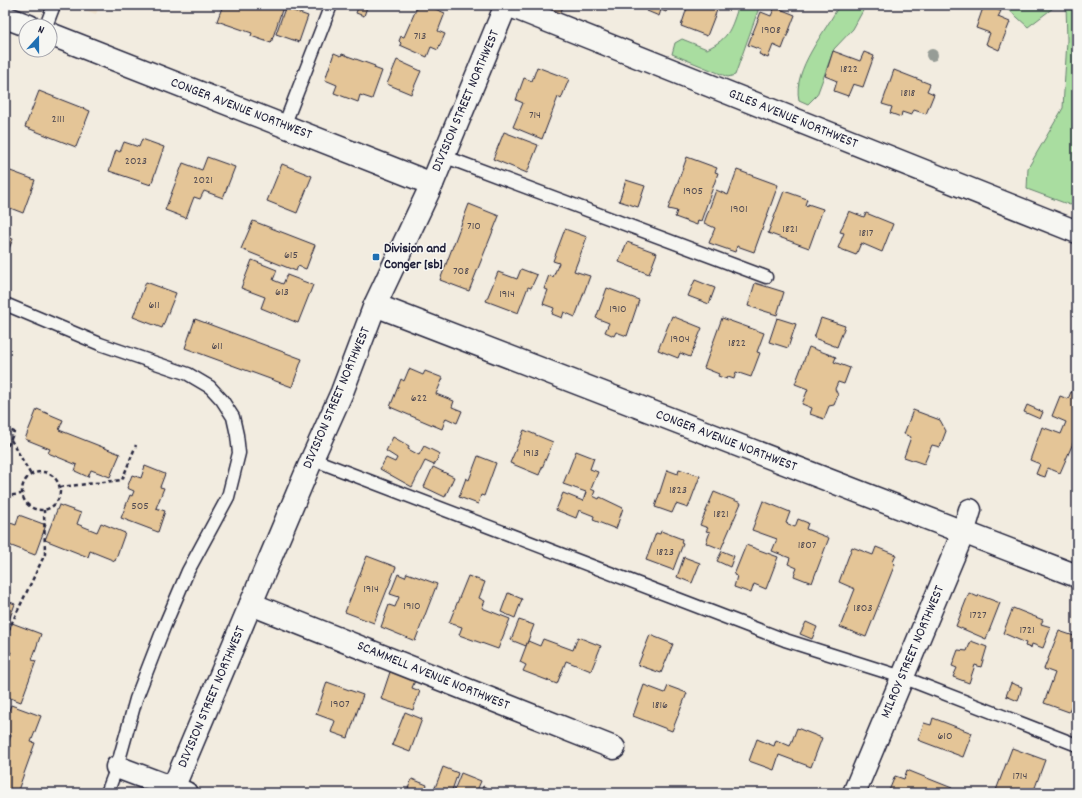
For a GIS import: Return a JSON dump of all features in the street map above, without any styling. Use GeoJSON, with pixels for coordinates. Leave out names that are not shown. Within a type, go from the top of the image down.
{"type":"FeatureCollection","features":[{"type":"Feature","properties":{"kind":"street","name":"DIVISION STREET NORTHWEST"},"geometry":{"type":"LineString","coordinates":[[177,791],[251,604],[342,392],[375,305],[432,184],[507,5]]}},
{"type":"Feature","properties":{"kind":"street","name":"GILES AVENUE NORTHWEST"},"geometry":{"type":"LineString","coordinates":[[507,5],[1077,232]]}},
{"type":"Feature","properties":{"kind":"street"},"geometry":{"type":"LineString","coordinates":[[5,17],[18,22]]}},
{"type":"Feature","properties":{"kind":"street","name":"CONGER AVENUE NORTHWEST"},"geometry":{"type":"LineString","coordinates":[[58,37],[432,184]]}},
{"type":"Feature","properties":{"kind":"street","name":"CONGER AVENUE NORTHWEST"},"geometry":{"type":"LineString","coordinates":[[375,305],[962,533],[1077,576]]}},
{"type":"Feature","properties":{"kind":"street","name":"MILROY STREET NORTHWEST"},"geometry":{"type":"LineString","coordinates":[[854,793],[962,533],[970,510]]}},
{"type":"Feature","properties":{"kind":"street","name":"SCAMMELL AVENUE NORTHWEST"},"geometry":{"type":"LineString","coordinates":[[251,604],[614,748]]}},
{"type":"Feature","properties":{"kind":"street"},"geometry":{"type":"LineString","coordinates":[[117,767],[177,791]]}},
{"type":"Feature","properties":{"kind":"lane"},"geometry":{"type":"LineString","coordinates":[[49,18],[54,5]]}},
{"type":"Feature","properties":{"kind":"lane"},"geometry":{"type":"LineString","coordinates":[[284,126],[331,5]]}},
{"type":"Feature","properties":{"kind":"lane"},"geometry":{"type":"LineString","coordinates":[[443,156],[766,277]]}},
{"type":"Feature","properties":{"kind":"lane"},"geometry":{"type":"LineString","coordinates":[[5,304],[100,344],[188,374],[210,387],[222,400],[233,417],[237,435],[239,453],[228,497],[188,570],[164,627],[136,699],[117,767],[107,793]]}},
{"type":"Feature","properties":{"kind":"lane"},"geometry":{"type":"LineString","coordinates":[[312,459],[786,640],[902,677],[1077,745]]}},
{"type":"Feature","properties":{"kind":"path"},"geometry":{"type":"LineString","coordinates":[[5,428],[14,432],[5,452]]}},
{"type":"Feature","properties":{"kind":"path"},"geometry":{"type":"LineString","coordinates":[[11,440],[31,474]]}},
{"type":"Feature","properties":{"kind":"path"},"geometry":{"type":"LineString","coordinates":[[60,487],[122,480],[136,446]]}},
{"type":"Feature","properties":{"kind":"path"},"geometry":{"type":"LineString","coordinates":[[40,471],[52,475],[58,480],[60,487],[59,496],[52,507],[44,510],[34,509],[27,504],[21,494],[22,485],[31,474],[40,471]]}},
{"type":"Feature","properties":{"kind":"path"},"geometry":{"type":"LineString","coordinates":[[5,496],[21,494]]}},
{"type":"Feature","properties":{"kind":"path"},"geometry":{"type":"LineString","coordinates":[[5,637],[45,554],[44,510]]}},
{"type":"Feature","properties":{"kind":"shaded area"},"geometry":{"type":"Polygon","coordinates":[[[71,5],[99,5],[96,14],[71,5]]]}},
{"type":"Feature","properties":{"kind":"green space"},"geometry":{"type":"Polygon","coordinates":[[[739,5],[760,5],[735,75],[728,77],[672,54],[675,43],[682,39],[707,49],[721,41],[729,32],[739,5]]]}},
{"type":"Feature","properties":{"kind":"green space"},"geometry":{"type":"Polygon","coordinates":[[[839,5],[866,5],[853,29],[834,49],[817,95],[808,104],[799,100],[798,88],[800,76],[805,63],[839,5]]]}},
{"type":"Feature","properties":{"kind":"green space"},"geometry":{"type":"Polygon","coordinates":[[[990,5],[1057,5],[1028,27],[1007,8],[990,5]]]}},
{"type":"Feature","properties":{"kind":"green space"},"geometry":{"type":"Polygon","coordinates":[[[1066,5],[1077,5],[1077,202],[1070,205],[1027,189],[1028,168],[1063,108],[1067,40],[1066,5]]]}},
{"type":"Feature","properties":{"kind":"building"},"geometry":{"type":"Polygon","coordinates":[[[223,5],[277,5],[283,7],[271,43],[251,36],[252,33],[217,21],[223,5]]]}},
{"type":"Feature","properties":{"kind":"building"},"geometry":{"type":"Polygon","coordinates":[[[359,5],[367,7],[364,16],[356,13],[359,5]]]}},
{"type":"Feature","properties":{"kind":"building"},"geometry":{"type":"Polygon","coordinates":[[[418,5],[426,5],[445,13],[438,31],[445,34],[438,50],[431,47],[427,57],[400,45],[401,43],[399,41],[401,36],[404,37],[418,5]]]}},
{"type":"Feature","properties":{"kind":"building"},"geometry":{"type":"Polygon","coordinates":[[[535,5],[564,5],[559,16],[535,5]]]}},
{"type":"Feature","properties":{"kind":"building"},"geometry":{"type":"Polygon","coordinates":[[[646,5],[669,5],[666,12],[661,10],[659,16],[647,11],[649,6],[646,5]]]}},
{"type":"Feature","properties":{"kind":"building"},"geometry":{"type":"Polygon","coordinates":[[[688,5],[719,5],[707,36],[681,26],[688,5]]]}},
{"type":"Feature","properties":{"kind":"building"},"geometry":{"type":"Polygon","coordinates":[[[984,5],[1001,11],[998,17],[1010,22],[999,50],[986,44],[990,33],[976,28],[984,5]]]}},
{"type":"Feature","properties":{"kind":"building"},"geometry":{"type":"Polygon","coordinates":[[[775,7],[795,15],[782,49],[773,45],[768,58],[759,54],[761,50],[748,45],[761,12],[771,16],[775,7]]]}},
{"type":"Feature","properties":{"kind":"building"},"geometry":{"type":"Polygon","coordinates":[[[285,8],[308,16],[299,42],[276,34],[285,8]]]}},
{"type":"Feature","properties":{"kind":"building"},"geometry":{"type":"Polygon","coordinates":[[[833,51],[860,61],[864,52],[874,56],[863,87],[853,84],[848,96],[834,91],[837,81],[825,76],[833,51]]]}},
{"type":"Feature","properties":{"kind":"building"},"geometry":{"type":"Polygon","coordinates":[[[334,53],[341,56],[342,54],[375,66],[374,68],[382,71],[372,99],[360,95],[358,102],[334,93],[337,85],[325,80],[334,53]]]}},
{"type":"Feature","properties":{"kind":"building"},"geometry":{"type":"Polygon","coordinates":[[[397,60],[421,71],[411,94],[387,84],[397,60]]]}},
{"type":"Feature","properties":{"kind":"building"},"geometry":{"type":"Polygon","coordinates":[[[537,67],[569,79],[561,99],[558,97],[542,139],[513,127],[523,103],[516,100],[524,78],[532,81],[537,67]]]}},
{"type":"Feature","properties":{"kind":"building"},"geometry":{"type":"Polygon","coordinates":[[[894,70],[930,84],[927,91],[934,94],[926,114],[914,110],[911,115],[902,112],[901,117],[890,113],[892,107],[882,104],[894,70]]]}},
{"type":"Feature","properties":{"kind":"building"},"geometry":{"type":"Polygon","coordinates":[[[39,91],[90,111],[76,147],[25,127],[39,91]]]}},
{"type":"Feature","properties":{"kind":"building"},"geometry":{"type":"Polygon","coordinates":[[[504,132],[538,145],[527,173],[493,159],[504,132]]]}},
{"type":"Feature","properties":{"kind":"building"},"geometry":{"type":"Polygon","coordinates":[[[142,139],[164,147],[151,185],[109,171],[116,150],[120,152],[124,142],[139,147],[142,139]]]}},
{"type":"Feature","properties":{"kind":"building"},"geometry":{"type":"Polygon","coordinates":[[[207,157],[235,167],[223,198],[204,191],[200,199],[194,197],[186,218],[165,210],[183,163],[202,170],[207,157]]]}},
{"type":"Feature","properties":{"kind":"building"},"geometry":{"type":"Polygon","coordinates":[[[687,157],[717,168],[715,172],[718,173],[701,221],[698,220],[697,225],[675,217],[677,211],[668,209],[687,157]]]}},
{"type":"Feature","properties":{"kind":"building"},"geometry":{"type":"Polygon","coordinates":[[[282,164],[312,176],[297,213],[267,201],[282,164]]]}},
{"type":"Feature","properties":{"kind":"building"},"geometry":{"type":"Polygon","coordinates":[[[5,169],[35,180],[23,213],[5,206],[5,169]]]}},
{"type":"Feature","properties":{"kind":"building"},"geometry":{"type":"Polygon","coordinates":[[[737,170],[778,185],[754,252],[737,246],[735,252],[709,243],[715,228],[704,223],[716,190],[728,195],[737,170]]]}},
{"type":"Feature","properties":{"kind":"building"},"geometry":{"type":"Polygon","coordinates":[[[626,180],[645,186],[638,207],[619,201],[626,180]]]}},
{"type":"Feature","properties":{"kind":"building"},"geometry":{"type":"Polygon","coordinates":[[[784,191],[807,199],[805,205],[808,206],[808,204],[823,209],[809,248],[768,233],[784,191]]]}},
{"type":"Feature","properties":{"kind":"building"},"geometry":{"type":"Polygon","coordinates":[[[469,204],[499,216],[469,291],[440,280],[469,204]]]}},
{"type":"Feature","properties":{"kind":"building"},"geometry":{"type":"Polygon","coordinates":[[[849,211],[864,217],[866,213],[893,224],[882,252],[861,243],[856,255],[838,248],[844,233],[840,232],[849,211]]]}},
{"type":"Feature","properties":{"kind":"building"},"geometry":{"type":"Polygon","coordinates":[[[253,221],[315,245],[306,269],[298,266],[296,271],[241,249],[253,221]]]}},
{"type":"Feature","properties":{"kind":"building"},"geometry":{"type":"Polygon","coordinates":[[[565,229],[587,237],[574,271],[590,276],[575,317],[564,312],[562,318],[552,314],[554,308],[543,304],[548,290],[544,289],[549,275],[553,277],[559,263],[553,261],[565,229]]]}},
{"type":"Feature","properties":{"kind":"building"},"geometry":{"type":"Polygon","coordinates":[[[5,236],[13,239],[5,258],[5,236]]]}},
{"type":"Feature","properties":{"kind":"building"},"geometry":{"type":"Polygon","coordinates":[[[627,242],[657,253],[649,274],[619,262],[627,242]]]}},
{"type":"Feature","properties":{"kind":"building"},"geometry":{"type":"Polygon","coordinates":[[[252,260],[277,270],[273,280],[283,284],[287,275],[313,285],[298,323],[261,308],[265,297],[241,288],[252,260]]]}},
{"type":"Feature","properties":{"kind":"building"},"geometry":{"type":"Polygon","coordinates":[[[521,269],[537,275],[531,288],[528,287],[518,313],[486,301],[498,272],[517,279],[521,269]]]}},
{"type":"Feature","properties":{"kind":"building"},"geometry":{"type":"Polygon","coordinates":[[[695,280],[715,288],[709,304],[688,296],[695,280]]]}},
{"type":"Feature","properties":{"kind":"building"},"geometry":{"type":"Polygon","coordinates":[[[146,282],[176,293],[162,328],[133,317],[146,282]]]}},
{"type":"Feature","properties":{"kind":"building"},"geometry":{"type":"Polygon","coordinates":[[[755,283],[784,292],[777,315],[748,306],[755,283]]]}},
{"type":"Feature","properties":{"kind":"building"},"geometry":{"type":"Polygon","coordinates":[[[607,288],[639,300],[627,336],[616,332],[614,336],[605,332],[609,323],[596,318],[607,288]]]}},
{"type":"Feature","properties":{"kind":"building"},"geometry":{"type":"Polygon","coordinates":[[[672,316],[702,328],[690,357],[680,353],[678,358],[658,350],[672,316]]]}},
{"type":"Feature","properties":{"kind":"building"},"geometry":{"type":"Polygon","coordinates":[[[722,318],[764,333],[757,352],[760,353],[751,377],[736,372],[734,379],[728,377],[727,379],[704,368],[722,318]]]}},
{"type":"Feature","properties":{"kind":"building"},"geometry":{"type":"Polygon","coordinates":[[[777,318],[796,324],[788,348],[769,342],[777,318]]]}},
{"type":"Feature","properties":{"kind":"building"},"geometry":{"type":"Polygon","coordinates":[[[821,318],[845,326],[837,347],[814,338],[821,318]]]}},
{"type":"Feature","properties":{"kind":"building"},"geometry":{"type":"Polygon","coordinates":[[[195,319],[302,359],[292,387],[185,348],[195,319]]]}},
{"type":"Feature","properties":{"kind":"building"},"geometry":{"type":"Polygon","coordinates":[[[809,347],[836,357],[834,362],[850,368],[844,384],[838,382],[835,389],[838,395],[834,405],[829,406],[824,419],[810,414],[812,408],[802,404],[808,389],[795,384],[809,347]]]}},
{"type":"Feature","properties":{"kind":"building"},"geometry":{"type":"Polygon","coordinates":[[[409,369],[423,375],[425,371],[443,378],[436,394],[454,401],[452,407],[462,411],[457,423],[446,418],[442,429],[390,407],[401,379],[404,381],[409,369]]]}},
{"type":"Feature","properties":{"kind":"building"},"geometry":{"type":"Polygon","coordinates":[[[1071,392],[1077,394],[1077,434],[1060,473],[1048,468],[1045,477],[1036,474],[1040,464],[1030,460],[1042,427],[1061,434],[1066,422],[1052,416],[1060,396],[1068,399],[1071,392]]]}},
{"type":"Feature","properties":{"kind":"building"},"geometry":{"type":"Polygon","coordinates":[[[1027,405],[1043,412],[1040,419],[1024,412],[1027,405]]]}},
{"type":"Feature","properties":{"kind":"building"},"geometry":{"type":"Polygon","coordinates":[[[37,409],[63,420],[59,430],[120,454],[110,477],[91,470],[88,477],[75,471],[77,465],[48,453],[50,449],[25,439],[37,409]]]}},
{"type":"Feature","properties":{"kind":"building"},"geometry":{"type":"Polygon","coordinates":[[[913,410],[940,420],[946,431],[940,447],[932,445],[924,464],[904,457],[911,437],[904,434],[913,410]]]}},
{"type":"Feature","properties":{"kind":"building"},"geometry":{"type":"Polygon","coordinates":[[[524,430],[553,442],[539,475],[510,463],[524,430]]]}},
{"type":"Feature","properties":{"kind":"building"},"geometry":{"type":"Polygon","coordinates":[[[5,431],[9,432],[5,444],[5,431]]]}},
{"type":"Feature","properties":{"kind":"building"},"geometry":{"type":"Polygon","coordinates":[[[393,437],[409,446],[408,449],[419,455],[424,446],[440,454],[434,465],[425,461],[412,487],[380,469],[386,458],[395,462],[397,458],[386,451],[393,437]]]}},
{"type":"Feature","properties":{"kind":"building"},"geometry":{"type":"Polygon","coordinates":[[[576,451],[594,458],[590,469],[598,472],[591,489],[595,491],[593,496],[599,499],[600,497],[623,508],[616,529],[593,520],[594,516],[579,510],[576,518],[556,510],[563,493],[583,501],[586,492],[563,484],[576,451]]]}},
{"type":"Feature","properties":{"kind":"building"},"geometry":{"type":"Polygon","coordinates":[[[478,456],[496,463],[484,496],[481,495],[478,504],[459,497],[466,478],[469,480],[478,456]]]}},
{"type":"Feature","properties":{"kind":"building"},"geometry":{"type":"Polygon","coordinates":[[[145,466],[165,474],[160,487],[164,488],[156,508],[165,511],[158,532],[121,518],[130,495],[132,496],[134,491],[127,488],[132,475],[141,478],[145,466]]]}},
{"type":"Feature","properties":{"kind":"building"},"geometry":{"type":"Polygon","coordinates":[[[433,467],[454,477],[445,497],[424,487],[433,467]]]}},
{"type":"Feature","properties":{"kind":"building"},"geometry":{"type":"Polygon","coordinates":[[[679,469],[700,476],[688,508],[676,504],[672,513],[655,507],[667,470],[678,474],[679,469]]]}},
{"type":"Feature","properties":{"kind":"building"},"geometry":{"type":"Polygon","coordinates":[[[714,492],[741,503],[721,549],[706,543],[710,532],[706,531],[708,528],[700,525],[714,492]]]}},
{"type":"Feature","properties":{"kind":"building"},"geometry":{"type":"Polygon","coordinates":[[[763,501],[790,512],[786,523],[795,527],[798,519],[808,523],[806,529],[829,538],[812,583],[794,576],[797,568],[788,564],[790,558],[772,551],[777,539],[752,530],[763,501]]]}},
{"type":"Feature","properties":{"kind":"building"},"geometry":{"type":"Polygon","coordinates":[[[59,505],[81,513],[77,524],[97,532],[101,523],[125,533],[115,561],[90,551],[88,557],[45,540],[59,505]]]}},
{"type":"Feature","properties":{"kind":"building"},"geometry":{"type":"Polygon","coordinates":[[[19,515],[46,525],[35,555],[9,545],[8,549],[5,548],[5,521],[16,525],[19,515]]]}},
{"type":"Feature","properties":{"kind":"building"},"geometry":{"type":"Polygon","coordinates":[[[661,531],[682,539],[681,543],[683,544],[673,570],[646,560],[656,533],[660,534],[661,531]]]}},
{"type":"Feature","properties":{"kind":"building"},"geometry":{"type":"Polygon","coordinates":[[[746,545],[778,557],[766,589],[754,584],[751,593],[734,587],[737,576],[734,575],[746,545]]]}},
{"type":"Feature","properties":{"kind":"building"},"geometry":{"type":"Polygon","coordinates":[[[852,547],[873,555],[876,547],[896,555],[893,562],[895,564],[866,637],[840,627],[855,589],[839,582],[852,547]]]}},
{"type":"Feature","properties":{"kind":"building"},"geometry":{"type":"Polygon","coordinates":[[[722,551],[734,556],[730,567],[717,561],[722,551]]]}},
{"type":"Feature","properties":{"kind":"building"},"geometry":{"type":"Polygon","coordinates":[[[367,556],[396,567],[374,623],[345,612],[367,556]]]}},
{"type":"Feature","properties":{"kind":"building"},"geometry":{"type":"Polygon","coordinates":[[[684,557],[700,563],[692,583],[677,577],[684,557]]]}},
{"type":"Feature","properties":{"kind":"building"},"geometry":{"type":"Polygon","coordinates":[[[407,573],[437,584],[415,641],[381,627],[389,605],[395,607],[399,597],[390,594],[398,574],[405,577],[407,573]]]}},
{"type":"Feature","properties":{"kind":"building"},"geometry":{"type":"Polygon","coordinates":[[[468,576],[485,582],[479,598],[485,601],[482,608],[510,619],[498,649],[459,635],[462,627],[449,623],[468,576]]]}},
{"type":"Feature","properties":{"kind":"building"},"geometry":{"type":"Polygon","coordinates":[[[508,593],[522,599],[515,618],[501,612],[508,593]]]}},
{"type":"Feature","properties":{"kind":"building"},"geometry":{"type":"Polygon","coordinates":[[[969,593],[1000,603],[986,639],[956,626],[969,593]]]}},
{"type":"Feature","properties":{"kind":"building"},"geometry":{"type":"Polygon","coordinates":[[[5,600],[15,604],[5,631],[5,600]]]}},
{"type":"Feature","properties":{"kind":"building"},"geometry":{"type":"Polygon","coordinates":[[[1013,608],[1043,620],[1041,624],[1051,627],[1043,648],[1032,644],[1031,648],[1025,646],[1026,643],[1003,633],[1013,608]]]}},
{"type":"Feature","properties":{"kind":"building"},"geometry":{"type":"Polygon","coordinates":[[[519,620],[534,625],[526,646],[511,640],[519,620]]]}},
{"type":"Feature","properties":{"kind":"building"},"geometry":{"type":"Polygon","coordinates":[[[806,622],[817,627],[812,639],[800,634],[806,622]]]}},
{"type":"Feature","properties":{"kind":"building"},"geometry":{"type":"Polygon","coordinates":[[[12,623],[41,634],[32,660],[36,661],[21,702],[5,696],[5,669],[11,652],[5,650],[5,641],[12,623]]]}},
{"type":"Feature","properties":{"kind":"building"},"geometry":{"type":"Polygon","coordinates":[[[1059,631],[1077,637],[1077,691],[1069,712],[1044,703],[1055,673],[1044,669],[1059,631]]]}},
{"type":"Feature","properties":{"kind":"building"},"geometry":{"type":"Polygon","coordinates":[[[650,635],[673,644],[661,673],[638,665],[650,635]]]}},
{"type":"Feature","properties":{"kind":"building"},"geometry":{"type":"Polygon","coordinates":[[[578,637],[601,646],[591,671],[566,661],[557,684],[523,671],[526,665],[520,662],[528,641],[540,646],[543,639],[573,650],[578,637]]]}},
{"type":"Feature","properties":{"kind":"building"},"geometry":{"type":"Polygon","coordinates":[[[971,641],[987,647],[981,667],[975,665],[969,683],[953,677],[957,668],[952,666],[958,650],[967,651],[971,641]]]}},
{"type":"Feature","properties":{"kind":"building"},"geometry":{"type":"Polygon","coordinates":[[[391,669],[416,678],[412,688],[420,691],[413,710],[381,699],[391,669]]]}},
{"type":"Feature","properties":{"kind":"building"},"geometry":{"type":"Polygon","coordinates":[[[327,682],[363,695],[348,738],[331,732],[335,721],[316,714],[327,682]]]}},
{"type":"Feature","properties":{"kind":"building"},"geometry":{"type":"Polygon","coordinates":[[[1011,683],[1022,687],[1018,701],[1006,696],[1011,683]]]}},
{"type":"Feature","properties":{"kind":"building"},"geometry":{"type":"Polygon","coordinates":[[[644,685],[665,693],[668,686],[687,693],[672,731],[633,716],[644,685]]]}},
{"type":"Feature","properties":{"kind":"building"},"geometry":{"type":"Polygon","coordinates":[[[11,705],[41,716],[31,742],[35,743],[17,793],[5,793],[5,751],[11,735],[5,733],[5,721],[11,705]]]}},
{"type":"Feature","properties":{"kind":"building"},"geometry":{"type":"Polygon","coordinates":[[[405,712],[422,719],[410,752],[392,745],[405,712]]]}},
{"type":"Feature","properties":{"kind":"building"},"geometry":{"type":"Polygon","coordinates":[[[933,718],[972,733],[963,757],[918,740],[924,723],[931,725],[933,718]]]}},
{"type":"Feature","properties":{"kind":"building"},"geometry":{"type":"Polygon","coordinates":[[[797,728],[822,738],[811,767],[779,755],[774,770],[749,761],[757,739],[774,746],[776,740],[790,746],[797,728]]]}},
{"type":"Feature","properties":{"kind":"building"},"geometry":{"type":"Polygon","coordinates":[[[1012,748],[1045,760],[1033,793],[995,793],[1012,748]]]}},
{"type":"Feature","properties":{"kind":"building"},"geometry":{"type":"Polygon","coordinates":[[[443,767],[458,773],[451,793],[433,793],[443,767]]]}},
{"type":"Feature","properties":{"kind":"building"},"geometry":{"type":"Polygon","coordinates":[[[907,770],[952,788],[950,793],[888,793],[895,776],[904,779],[907,770]]]}},
{"type":"Feature","properties":{"kind":"building"},"geometry":{"type":"Polygon","coordinates":[[[461,773],[481,781],[476,793],[453,793],[461,773]]]}},
{"type":"Feature","properties":{"kind":"building"},"geometry":{"type":"Polygon","coordinates":[[[412,779],[427,785],[424,792],[427,793],[406,793],[412,779]]]}},
{"type":"Feature","properties":{"kind":"building"},"geometry":{"type":"Polygon","coordinates":[[[483,786],[499,793],[481,793],[483,786]]]}},
{"type":"Feature","properties":{"kind":"place","name":"Division and Conger [sb]"},"geometry":{"type":"Point","coordinates":[376,257]}}]}
